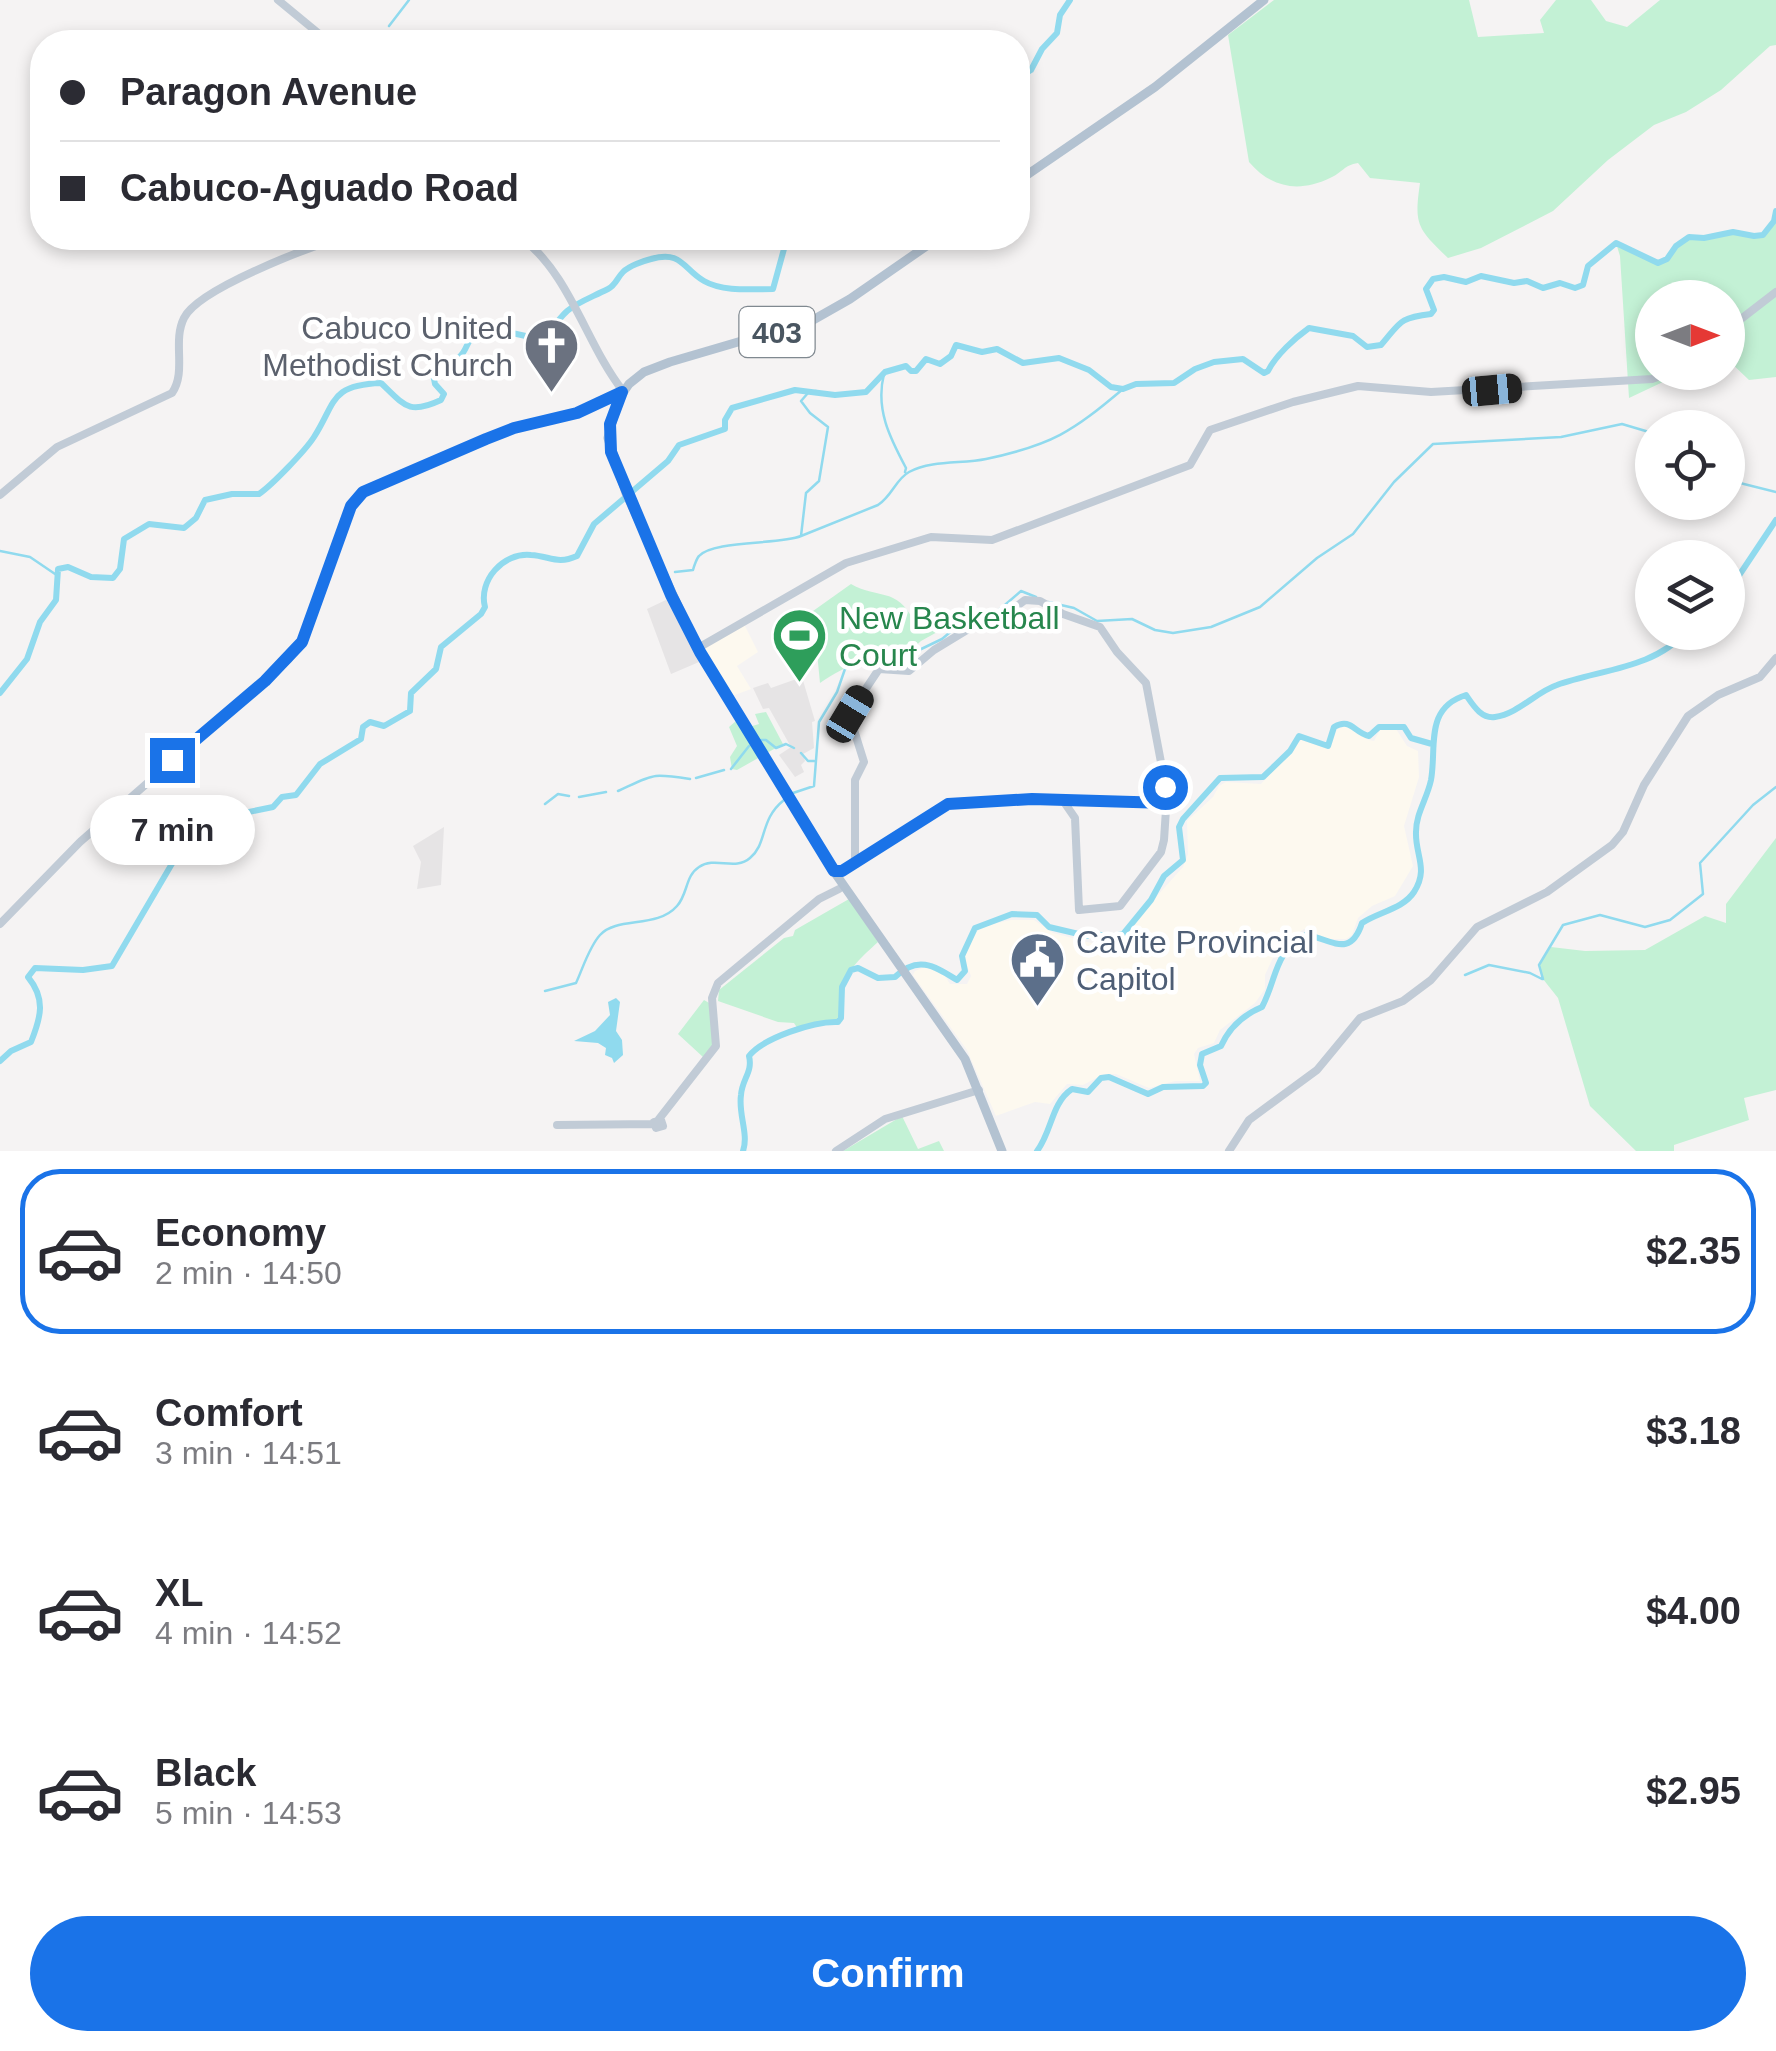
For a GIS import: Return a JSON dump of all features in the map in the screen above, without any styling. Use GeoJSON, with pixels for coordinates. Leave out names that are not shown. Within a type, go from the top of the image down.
{"type":"FeatureCollection","features":[{"type":"Feature","properties":{"kind":"main road"},"geometry":{"type":"LineString","coordinates":[[1030,173],[1155,87],[1264,0]]}},
{"type":"Feature","properties":{"kind":"main road","name":"403"},"geometry":{"type":"LineString","coordinates":[[623,392],[640,375],[664,364],[813,320],[850,300],[921,250]]}},
{"type":"Feature","properties":{"kind":"main road"},"geometry":{"type":"LineString","coordinates":[[623,392],[608,433],[613,458],[698,648],[852,898],[960,1050],[1002,1151]]}},
{"type":"Feature","properties":{"kind":"street"},"geometry":{"type":"LineString","coordinates":[[278,0],[314,30]]}},
{"type":"Feature","properties":{"kind":"street"},"geometry":{"type":"LineString","coordinates":[[0,494],[57,447],[172,394],[179,378],[183,319],[198,304],[284,257],[305,250]]}},
{"type":"Feature","properties":{"kind":"street"},"geometry":{"type":"LineString","coordinates":[[0,924],[60,860],[265,681],[302,642],[351,506],[363,492],[514,428],[577,413],[623,392],[595,340],[536,250]]}},
{"type":"Feature","properties":{"kind":"street"},"geometry":{"type":"LineString","coordinates":[[1745,316],[1776,292]]}},
{"type":"Feature","properties":{"kind":"street"},"geometry":{"type":"LineString","coordinates":[[698,648],[846,563],[931,537],[992,540],[1190,465],[1210,430],[1341,390],[1372,385],[1417,392],[1455,392],[1635,380]]}},
{"type":"Feature","properties":{"kind":"street"},"geometry":{"type":"LineString","coordinates":[[855,862],[856,780],[864,762],[850,714],[862,692],[879,669],[909,672],[934,650],[1025,600],[1040,601],[1063,614],[1100,626],[1117,652],[1143,678],[1167,803],[1163,847],[1125,902],[1117,907],[1082,912],[1078,908],[1075,818],[1064,802]]}},
{"type":"Feature","properties":{"kind":"street"},"geometry":{"type":"LineString","coordinates":[[1229,1151],[1250,1120],[1316,1070],[1360,1018],[1403,1000],[1431,980],[1477,927],[1546,892],[1612,845],[1688,716],[1718,695],[1760,678],[1776,658]]}},
{"type":"Feature","properties":{"kind":"street"},"geometry":{"type":"LineString","coordinates":[[557,1125],[656,1122],[716,1046],[712,998],[718,983],[819,899],[855,862],[945,805],[1032,799],[1167,803]]}},
{"type":"Feature","properties":{"kind":"street"},"geometry":{"type":"LineString","coordinates":[[836,1151],[885,1119],[979,1090]]}},
{"type":"Feature","properties":{"kind":"shaded area"},"geometry":{"type":"Polygon","coordinates":[[[668,599],[699,662],[671,674],[647,609],[668,599]]]}},
{"type":"Feature","properties":{"kind":"shaded area"},"geometry":{"type":"Polygon","coordinates":[[[744,624],[758,652],[737,666],[751,689],[732,696],[704,649],[744,624]]]}},
{"type":"Feature","properties":{"kind":"shaded area"},"geometry":{"type":"Polygon","coordinates":[[[802,677],[815,721],[814,748],[803,754],[804,772],[795,777],[779,755],[791,747],[753,688],[768,683],[771,688],[802,677]]]}},
{"type":"Feature","properties":{"kind":"shaded area"},"geometry":{"type":"Polygon","coordinates":[[[1346,726],[1374,741],[1380,730],[1396,729],[1407,746],[1418,751],[1419,777],[1404,826],[1413,866],[1395,896],[1372,906],[1358,918],[1352,935],[1346,939],[1329,939],[1304,929],[1277,949],[1265,975],[1265,989],[1255,1003],[1220,1030],[1214,1043],[1198,1048],[1194,1054],[1200,1081],[1175,1081],[1149,1088],[1116,1074],[1104,1074],[1083,1085],[1067,1084],[1050,1104],[1035,1102],[996,1116],[967,1050],[913,975],[915,971],[927,966],[945,976],[950,984],[967,984],[971,976],[964,958],[973,934],[984,926],[1011,920],[1034,920],[1053,933],[1091,943],[1115,943],[1183,867],[1188,854],[1187,821],[1219,786],[1226,782],[1261,784],[1301,740],[1330,749],[1337,729],[1346,726]]]}},
{"type":"Feature","properties":{"kind":"shaded area"},"geometry":{"type":"Polygon","coordinates":[[[444,827],[441,885],[417,889],[421,862],[413,846],[444,827]]]}},
{"type":"Feature","properties":{"kind":"green space"},"geometry":{"type":"Polygon","coordinates":[[[1274,0],[1469,0],[1478,37],[1544,33],[1540,20],[1556,0],[1591,0],[1606,21],[1627,27],[1660,0],[1776,0],[1776,45],[1770,46],[1721,90],[1686,112],[1654,125],[1608,160],[1553,211],[1481,248],[1448,258],[1420,225],[1420,183],[1370,178],[1358,163],[1319,183],[1286,185],[1267,178],[1249,162],[1228,35],[1274,0]]]}},
{"type":"Feature","properties":{"kind":"green space"},"geometry":{"type":"Polygon","coordinates":[[[1776,211],[1776,377],[1749,380],[1745,376],[1745,280],[1635,280],[1635,390],[1646,390],[1629,398],[1616,243],[1658,263],[1667,259],[1684,238],[1733,232],[1762,235],[1774,221],[1776,211]]]}},
{"type":"Feature","properties":{"kind":"green space"},"geometry":{"type":"Polygon","coordinates":[[[851,584],[894,598],[914,621],[936,626],[939,631],[907,654],[861,662],[820,683],[813,611],[851,584]]]}},
{"type":"Feature","properties":{"kind":"green space"},"geometry":{"type":"Polygon","coordinates":[[[766,712],[783,744],[737,770],[732,769],[730,757],[737,746],[729,727],[736,721],[749,727],[759,724],[755,714],[766,712]]]}},
{"type":"Feature","properties":{"kind":"green space"},"geometry":{"type":"Polygon","coordinates":[[[1776,838],[1776,1090],[1744,1098],[1749,1120],[1674,1145],[1674,1151],[1636,1151],[1590,1106],[1558,998],[1543,979],[1539,965],[1551,947],[1645,950],[1705,916],[1726,923],[1726,904],[1776,838]]]}},
{"type":"Feature","properties":{"kind":"green space"},"geometry":{"type":"Polygon","coordinates":[[[849,899],[878,942],[848,975],[838,1022],[821,1021],[798,1029],[794,1023],[778,1022],[718,1001],[719,990],[784,938],[849,899]]]}},
{"type":"Feature","properties":{"kind":"green space"},"geometry":{"type":"Polygon","coordinates":[[[704,1000],[711,1004],[713,1046],[703,1057],[678,1034],[704,1000]]]}},
{"type":"Feature","properties":{"kind":"green space"},"geometry":{"type":"Polygon","coordinates":[[[902,1116],[918,1149],[939,1141],[944,1151],[843,1151],[902,1116]]]}},
{"type":"Feature","properties":{"kind":"water"},"geometry":{"type":"Polygon","coordinates":[[[616,998],[620,1002],[616,1031],[622,1040],[623,1055],[614,1063],[605,1055],[606,1048],[598,1043],[574,1041],[595,1031],[610,1015],[608,1002],[616,998]]]}},
{"type":"Feature","properties":{"kind":"waterway"},"geometry":{"type":"LineString","coordinates":[[389,26],[409,0]]}},
{"type":"Feature","properties":{"kind":"waterway"},"geometry":{"type":"LineString","coordinates":[[1030,71],[1057,33],[1060,15],[1070,0]]}},
{"type":"Feature","properties":{"kind":"waterway"},"geometry":{"type":"LineString","coordinates":[[0,1061],[31,1042],[39,1016],[37,993],[28,977],[35,968],[83,970],[112,966],[180,850],[206,831],[222,829],[229,816],[273,807],[282,797],[296,795],[320,764],[361,739],[363,727],[370,722],[384,726],[410,711],[411,693],[436,669],[441,647],[481,614],[485,587],[502,563],[521,555],[559,560],[577,556],[594,524],[668,461],[679,445],[725,429],[732,408],[795,390],[835,395],[866,392],[885,372],[906,366],[916,371],[926,359],[940,364],[951,356],[956,345],[982,352],[997,349],[1023,363],[1059,358],[1089,370],[1111,387],[1123,389],[1136,384],[1174,383],[1214,362],[1243,359],[1264,373],[1309,328],[1353,336],[1367,347],[1381,345],[1401,322],[1431,314],[1434,310],[1426,289],[1433,279],[1466,282],[1481,276],[1514,283],[1527,281],[1543,288],[1560,283],[1575,288],[1583,285],[1588,266],[1616,243],[1658,263],[1689,237],[1733,232],[1763,235],[1774,221],[1776,211]]}},
{"type":"Feature","properties":{"kind":"waterway"},"geometry":{"type":"LineString","coordinates":[[0,693],[27,659],[40,622],[56,600],[58,569],[68,567],[91,577],[113,578],[120,569],[124,539],[149,524],[184,528],[196,518],[205,500],[259,494],[310,443],[343,392],[381,383],[408,406],[422,407],[441,400],[444,394],[435,384],[432,369],[438,362],[461,356],[480,326],[544,340],[571,308],[611,287],[629,268],[661,257],[676,259],[704,281],[720,287],[773,289],[784,250]]}},
{"type":"Feature","properties":{"kind":"waterway"},"geometry":{"type":"LineString","coordinates":[[884,374],[883,411],[905,472]]}},
{"type":"Feature","properties":{"kind":"waterway"},"geometry":{"type":"LineString","coordinates":[[801,536],[878,505],[905,475],[918,468],[986,459],[1045,442],[1075,426],[1123,389]]}},
{"type":"Feature","properties":{"kind":"waterway"},"geometry":{"type":"LineString","coordinates":[[675,572],[693,570],[699,556],[718,547],[801,536],[806,493],[819,481],[828,427],[801,401],[816,391]]}},
{"type":"Feature","properties":{"kind":"waterway"},"geometry":{"type":"LineString","coordinates":[[1048,602],[1074,608],[1097,621],[1132,619],[1173,633],[1211,627],[1260,607],[1317,558],[1353,534],[1394,482],[1433,444],[1561,437],[1622,424],[1635,428]]}},
{"type":"Feature","properties":{"kind":"waterway"},"geometry":{"type":"LineString","coordinates":[[1745,484],[1776,492]]}},
{"type":"Feature","properties":{"kind":"waterway"},"geometry":{"type":"LineString","coordinates":[[1745,566],[1776,520]]}},
{"type":"Feature","properties":{"kind":"waterway"},"geometry":{"type":"LineString","coordinates":[[0,551],[30,557],[58,576]]}},
{"type":"Feature","properties":{"kind":"waterway"},"geometry":{"type":"LineString","coordinates":[[793,793],[814,786],[819,722],[845,669],[888,658],[907,662],[915,652],[942,639],[973,613],[999,610],[1021,591],[1036,597]]}},
{"type":"Feature","properties":{"kind":"waterway"},"geometry":{"type":"LineString","coordinates":[[1037,1151],[1060,1102],[1072,1089],[1088,1092],[1101,1078],[1109,1077],[1148,1094],[1163,1087],[1203,1086],[1206,1083],[1200,1065],[1202,1054],[1221,1046],[1237,1023],[1262,1007],[1288,949],[1306,935],[1345,944],[1352,941],[1362,923],[1409,898],[1420,876],[1416,825],[1431,780],[1435,730],[1444,709],[1453,701],[1466,695],[1478,711],[1495,717],[1557,685],[1643,661],[1664,650]]}},
{"type":"Feature","properties":{"kind":"waterway"},"geometry":{"type":"LineString","coordinates":[[743,1151],[740,1102],[750,1067],[749,1056],[765,1043],[790,1032],[838,1022],[842,987],[851,970],[858,968],[878,978],[895,977],[911,966],[926,965],[957,980],[965,971],[962,956],[975,928],[1012,914],[1037,915],[1049,927],[1087,936],[1124,933],[1151,900],[1164,876],[1183,860],[1179,827],[1220,778],[1263,777],[1290,751],[1299,736],[1328,746],[1334,727],[1340,724],[1369,736],[1379,727],[1404,727],[1411,738],[1432,744]]}},
{"type":"Feature","properties":{"kind":"waterway"},"geometry":{"type":"LineString","coordinates":[[761,740],[776,748],[786,744],[794,748]]}},
{"type":"Feature","properties":{"kind":"waterway"},"geometry":{"type":"LineString","coordinates":[[731,769],[749,746]]}},
{"type":"Feature","properties":{"kind":"waterway"},"geometry":{"type":"LineString","coordinates":[[801,753],[808,761],[814,761]]}},
{"type":"Feature","properties":{"kind":"waterway"},"geometry":{"type":"LineString","coordinates":[[696,778],[724,770]]}},
{"type":"Feature","properties":{"kind":"waterway"},"geometry":{"type":"LineString","coordinates":[[618,791],[653,776],[690,779]]}},
{"type":"Feature","properties":{"kind":"waterway"},"geometry":{"type":"LineString","coordinates":[[1543,979],[1539,965],[1563,925],[1600,915],[1645,927],[1670,920],[1703,894],[1700,863],[1753,805],[1776,787]]}},
{"type":"Feature","properties":{"kind":"waterway"},"geometry":{"type":"LineString","coordinates":[[579,797],[606,792]]}},
{"type":"Feature","properties":{"kind":"waterway"},"geometry":{"type":"LineString","coordinates":[[545,804],[558,794],[569,796]]}},
{"type":"Feature","properties":{"kind":"waterway"},"geometry":{"type":"LineString","coordinates":[[545,991],[576,983],[593,945],[607,929],[669,913],[681,901],[691,875],[699,867],[750,858],[771,815],[784,800]]}},
{"type":"Feature","properties":{"kind":"waterway"},"geometry":{"type":"LineString","coordinates":[[1465,975],[1489,965],[1542,979]]}},
{"type":"Feature","properties":{"kind":"place","name":"Cabuco United Methodist Church"},"geometry":{"type":"Point","coordinates":[552,395]}},
{"type":"Feature","properties":{"kind":"place","name":"New Basketball Court"},"geometry":{"type":"Point","coordinates":[800,685]}},
{"type":"Feature","properties":{"kind":"place","name":"Cavite Provincial Capitol"},"geometry":{"type":"Point","coordinates":[1037,1009]}},
{"type":"Feature","properties":{"kind":"route"},"geometry":{"type":"LineString","coordinates":[[172,760],[265,681],[302,642],[351,506],[363,492],[514,428],[577,413],[622,392],[608,433],[611,452],[671,595],[700,652],[834,871],[842,871],[945,805],[1032,799],[1167,803],[1165,787]]}}]}
